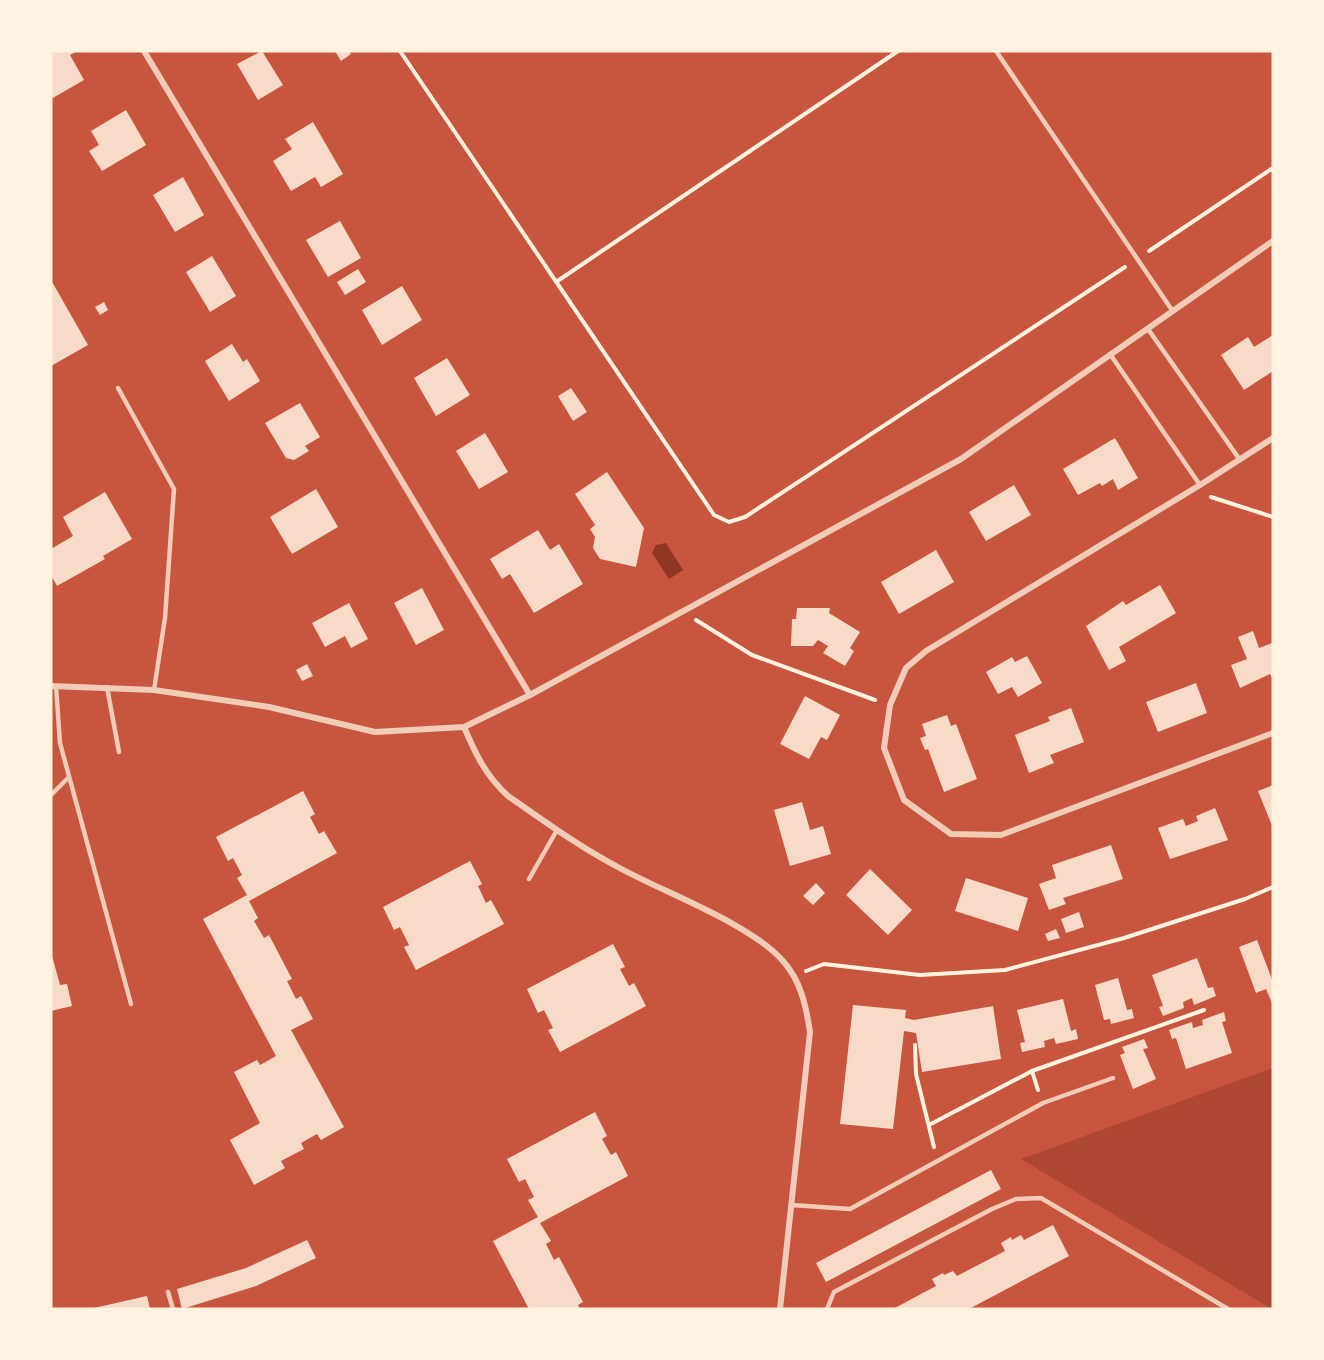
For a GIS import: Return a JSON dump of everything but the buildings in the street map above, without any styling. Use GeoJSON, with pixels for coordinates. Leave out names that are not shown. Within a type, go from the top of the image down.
{"type":"FeatureCollection","features":[{"type":"Feature","properties":{"kind":"street"},"geometry":{"type":"LineString","coordinates":[[144,51],[530,695]]}},
{"type":"Feature","properties":{"kind":"street"},"geometry":{"type":"LineString","coordinates":[[53,686],[154,690],[269,707],[375,732],[465,728],[685,611],[961,459],[1273,241]]}},
{"type":"Feature","properties":{"kind":"street"},"geometry":{"type":"LineString","coordinates":[[1273,438],[1200,485],[926,651],[906,668],[890,705],[884,748],[904,800],[951,834],[1001,835],[1273,733]]}},
{"type":"Feature","properties":{"kind":"street"},"geometry":{"type":"LineString","coordinates":[[465,728],[478,760],[494,783],[557,830],[615,866],[748,934],[782,959],[794,976],[805,1001],[810,1032],[780,1309]]}},
{"type":"Feature","properties":{"kind":"lane"},"geometry":{"type":"LineString","coordinates":[[996,51],[1172,310]]}},
{"type":"Feature","properties":{"kind":"lane"},"geometry":{"type":"LineString","coordinates":[[1148,329],[1240,460]]}},
{"type":"Feature","properties":{"kind":"lane"},"geometry":{"type":"LineString","coordinates":[[1110,354],[1200,485]]}},
{"type":"Feature","properties":{"kind":"lane"},"geometry":{"type":"LineString","coordinates":[[118,388],[174,489],[165,618],[154,690]]}},
{"type":"Feature","properties":{"kind":"lane"},"geometry":{"type":"LineString","coordinates":[[53,686],[60,743],[131,1004]]}},
{"type":"Feature","properties":{"kind":"lane"},"geometry":{"type":"LineString","coordinates":[[107,687],[119,752]]}},
{"type":"Feature","properties":{"kind":"lane"},"geometry":{"type":"LineString","coordinates":[[51,795],[69,777]]}},
{"type":"Feature","properties":{"kind":"lane"},"geometry":{"type":"LineString","coordinates":[[529,879],[557,830]]}},
{"type":"Feature","properties":{"kind":"lane"},"geometry":{"type":"LineString","coordinates":[[792,1205],[850,1209],[1043,1103],[1113,1078]]}},
{"type":"Feature","properties":{"kind":"lane"},"geometry":{"type":"LineString","coordinates":[[827,1309],[834,1292],[992,1209],[1016,1199],[1041,1198],[1228,1309]]}},
{"type":"Feature","properties":{"kind":"lane"},"geometry":{"type":"LineString","coordinates":[[168,1292],[172,1309]]}},
{"type":"Feature","properties":{"kind":"path"},"geometry":{"type":"LineString","coordinates":[[400,51],[714,515],[729,522],[745,517],[1273,168]]}},
{"type":"Feature","properties":{"kind":"path"},"geometry":{"type":"LineString","coordinates":[[556,282],[898,51]]}},
{"type":"Feature","properties":{"kind":"path"},"geometry":{"type":"LineString","coordinates":[[1200,485],[1213,499],[1273,517]]}},
{"type":"Feature","properties":{"kind":"path"},"geometry":{"type":"LineString","coordinates":[[685,611],[704,627],[752,655],[890,705]]}},
{"type":"Feature","properties":{"kind":"path"},"geometry":{"type":"LineString","coordinates":[[794,976],[824,964],[920,975],[1005,970],[1124,938],[1245,899],[1273,887]]}},
{"type":"Feature","properties":{"kind":"path"},"geometry":{"type":"LineString","coordinates":[[929,1125],[1032,1071],[1204,1010]]}},
{"type":"Feature","properties":{"kind":"path"},"geometry":{"type":"LineString","coordinates":[[915,1045],[916,1074],[937,1161]]}},
{"type":"Feature","properties":{"kind":"shaded area"},"geometry":{"type":"Polygon","coordinates":[[[666,543],[683,570],[669,579],[652,553],[656,545],[666,543]]]}},
{"type":"Feature","properties":{"kind":"shaded area"},"geometry":{"type":"Polygon","coordinates":[[[1273,1068],[1273,1304],[1270,1308],[1021,1159],[1273,1068]]]}}]}
